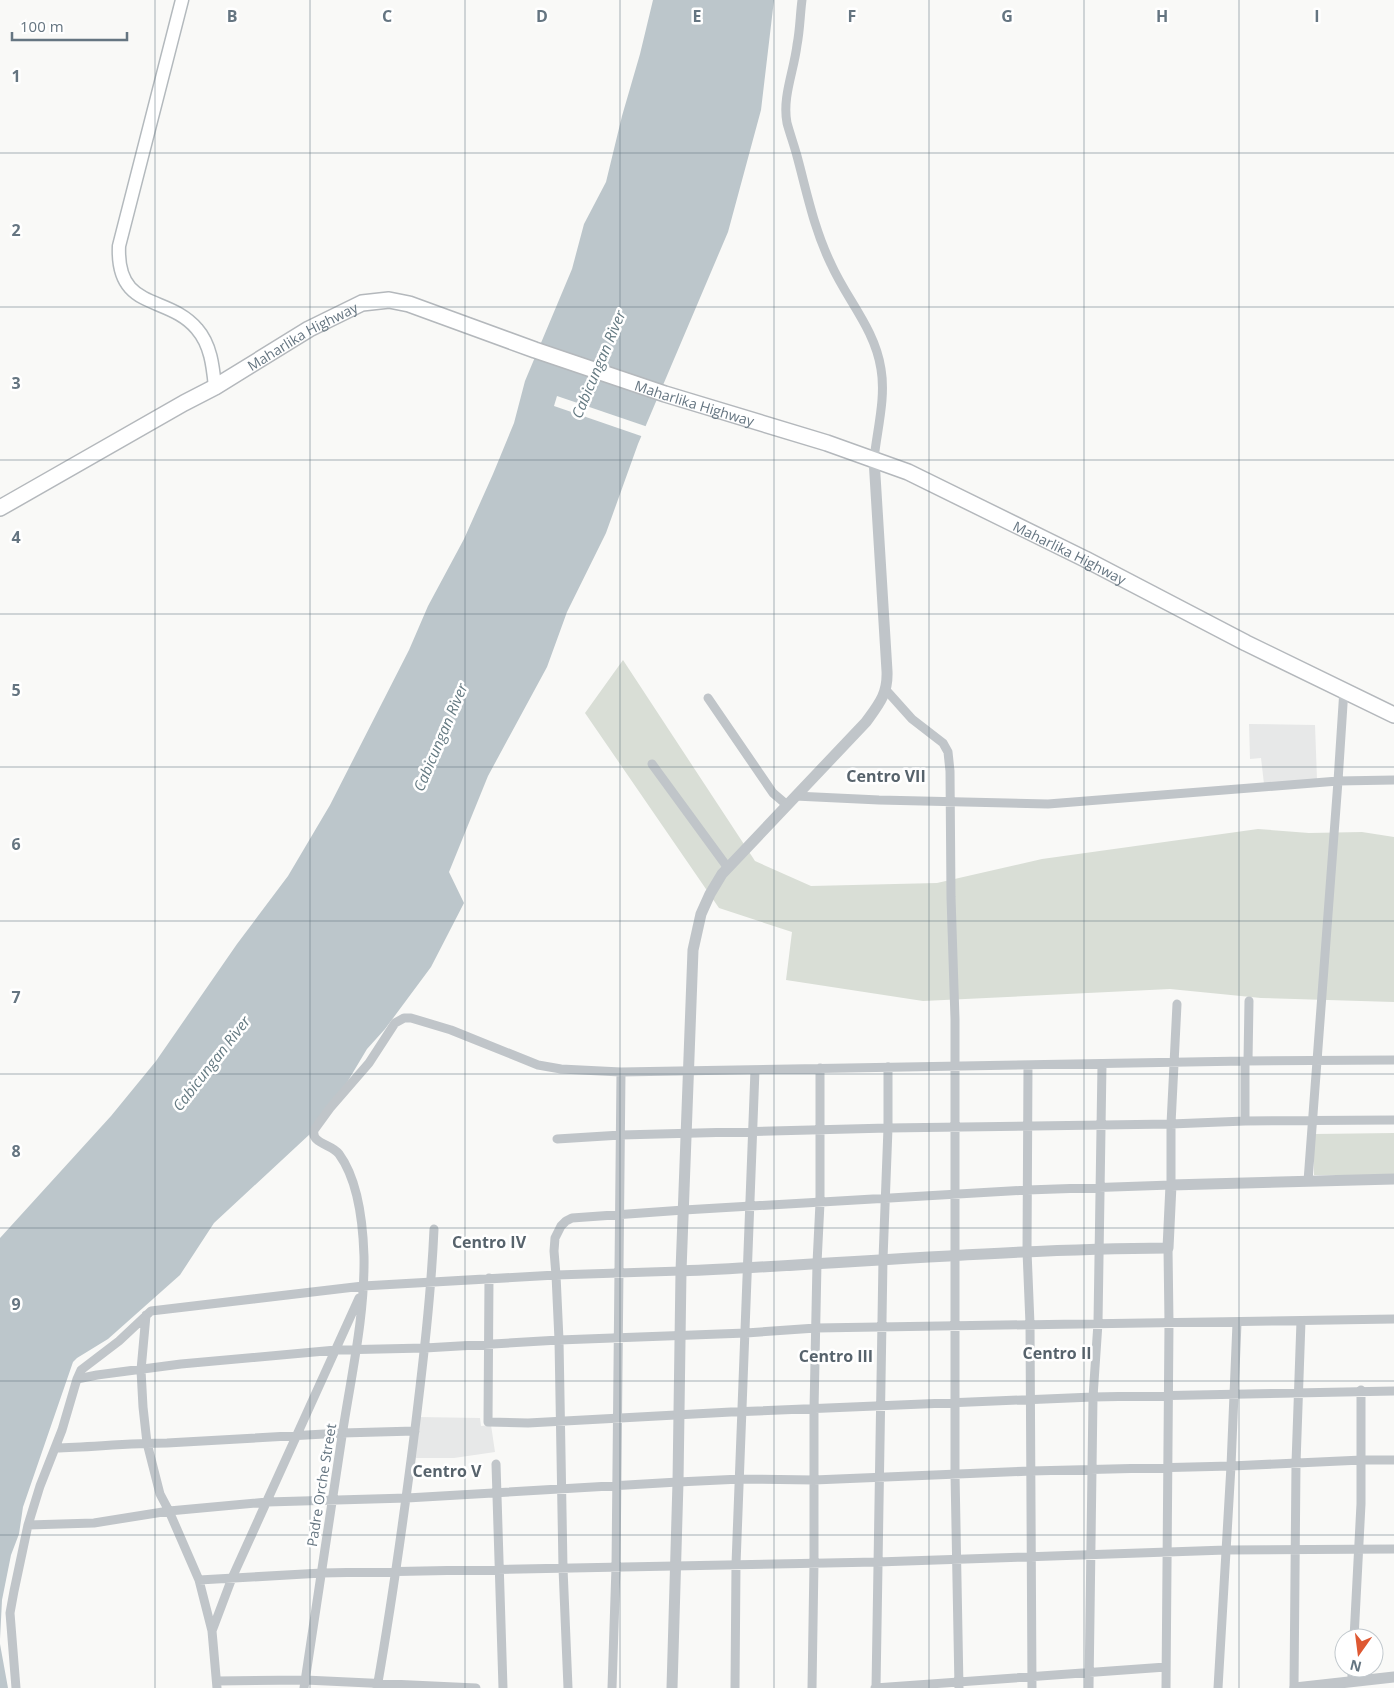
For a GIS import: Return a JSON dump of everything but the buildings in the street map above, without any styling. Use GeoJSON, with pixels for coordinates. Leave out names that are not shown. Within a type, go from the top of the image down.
{"type":"FeatureCollection","features":[{"type":"Feature","properties":{"kind":"highway","name":"Maharlika Highway"},"geometry":{"type":"LineString","coordinates":[[0,508],[214,387],[309,329],[362,302],[389,300],[409,304],[535,350],[665,394],[874,459],[908,472],[1085,559],[1246,643],[1344,689],[1394,715]]}},
{"type":"Feature","properties":{"kind":"main road"},"geometry":{"type":"LineString","coordinates":[[182,0],[119,246],[118,259],[125,280],[138,295],[179,314],[190,321],[198,330],[210,355],[214,387]]}},
{"type":"Feature","properties":{"kind":"street"},"geometry":{"type":"LineString","coordinates":[[672,1688],[678,1482],[681,1271],[692,950],[700,914],[710,894],[728,868],[866,722],[883,699],[886,690],[887,671],[874,459],[882,389],[881,370],[876,348],[866,323],[841,283],[822,246],[808,204],[787,122],[788,89],[797,45],[802,0]]}},
{"type":"Feature","properties":{"kind":"street"},"geometry":{"type":"LineString","coordinates":[[1308,1181],[1344,689]]}},
{"type":"Feature","properties":{"kind":"street"},"geometry":{"type":"LineString","coordinates":[[886,690],[912,719],[946,747],[950,763],[955,1128],[955,1473],[958,1684]]}},
{"type":"Feature","properties":{"kind":"street"},"geometry":{"type":"LineString","coordinates":[[708,698],[773,793],[787,805]]}},
{"type":"Feature","properties":{"kind":"street"},"geometry":{"type":"LineString","coordinates":[[652,764],[728,868]]}},
{"type":"Feature","properties":{"kind":"street"},"geometry":{"type":"LineString","coordinates":[[795,796],[1031,805],[1338,781],[1394,780]]}},
{"type":"Feature","properties":{"kind":"street"},"geometry":{"type":"LineString","coordinates":[[1245,1121],[1249,1001]]}},
{"type":"Feature","properties":{"kind":"street"},"geometry":{"type":"LineString","coordinates":[[1166,1688],[1168,1248],[1171,1124],[1177,1004]]}},
{"type":"Feature","properties":{"kind":"street","name":"Padre Orche Street"},"geometry":{"type":"LineString","coordinates":[[304,1684],[342,1433],[357,1350],[363,1245],[360,1215],[346,1164],[338,1152],[329,1145],[313,1138],[314,1130],[369,1062],[400,1019],[411,1018],[451,1030],[538,1065],[560,1069],[621,1072]]}},
{"type":"Feature","properties":{"kind":"street"},"geometry":{"type":"LineString","coordinates":[[612,1688],[616,1567],[621,1072],[1394,1060]]}},
{"type":"Feature","properties":{"kind":"street"},"geometry":{"type":"LineString","coordinates":[[1089,1688],[1092,1554],[1091,1469],[1098,1323],[1102,1064]]}},
{"type":"Feature","properties":{"kind":"street"},"geometry":{"type":"LineString","coordinates":[[1028,1065],[1027,1252],[1030,1324],[1032,1688]]}},
{"type":"Feature","properties":{"kind":"street"},"geometry":{"type":"LineString","coordinates":[[888,1067],[888,1128],[882,1259],[876,1688],[958,1684],[1031,1676],[1166,1667]]}},
{"type":"Feature","properties":{"kind":"street"},"geometry":{"type":"LineString","coordinates":[[812,1688],[814,1410],[820,1203],[820,1068]]}},
{"type":"Feature","properties":{"kind":"street"},"geometry":{"type":"LineString","coordinates":[[734,1688],[736,1564],[755,1070]]}},
{"type":"Feature","properties":{"kind":"street"},"geometry":{"type":"LineString","coordinates":[[556,1139],[621,1135],[685,1135],[888,1128],[1394,1120]]}},
{"type":"Feature","properties":{"kind":"street"},"geometry":{"type":"LineString","coordinates":[[568,1688],[563,1568],[559,1340],[554,1244],[557,1232],[563,1224],[572,1218],[1099,1186],[1394,1179]]}},
{"type":"Feature","properties":{"kind":"street"},"geometry":{"type":"LineString","coordinates":[[377,1686],[407,1498],[425,1348],[434,1229]]}},
{"type":"Feature","properties":{"kind":"street"},"geometry":{"type":"LineString","coordinates":[[16,1688],[10,1613],[28,1525],[77,1380],[81,1370],[119,1341],[151,1311],[362,1288],[488,1278],[747,1268],[1099,1248],[1168,1248]]}},
{"type":"Feature","properties":{"kind":"street"},"geometry":{"type":"LineString","coordinates":[[488,1278],[488,1422],[528,1423],[1030,1399],[1234,1395],[1361,1390],[1394,1391]]}},
{"type":"Feature","properties":{"kind":"street"},"geometry":{"type":"LineString","coordinates":[[212,1630],[232,1578],[295,1436],[336,1350],[362,1288]]}},
{"type":"Feature","properties":{"kind":"street"},"geometry":{"type":"LineString","coordinates":[[146,1315],[141,1370],[147,1443],[160,1494],[199,1580],[212,1630],[217,1685],[304,1684],[476,1688]]}},
{"type":"Feature","properties":{"kind":"street"},"geometry":{"type":"LineString","coordinates":[[77,1380],[97,1375],[181,1364],[336,1350],[425,1348],[816,1328],[1394,1320]]}},
{"type":"Feature","properties":{"kind":"street"},"geometry":{"type":"LineString","coordinates":[[1301,1321],[1294,1549],[1295,1688],[1394,1677]]}},
{"type":"Feature","properties":{"kind":"street"},"geometry":{"type":"LineString","coordinates":[[1218,1688],[1238,1323]]}},
{"type":"Feature","properties":{"kind":"street"},"geometry":{"type":"LineString","coordinates":[[1354,1628],[1361,1504],[1361,1390]]}},
{"type":"Feature","properties":{"kind":"street"},"geometry":{"type":"LineString","coordinates":[[55,1448],[415,1431]]}},
{"type":"Feature","properties":{"kind":"street"},"geometry":{"type":"LineString","coordinates":[[28,1525],[94,1523],[169,1511],[267,1502],[407,1498],[740,1479],[814,1480],[955,1473],[1394,1460]]}},
{"type":"Feature","properties":{"kind":"street"},"geometry":{"type":"LineString","coordinates":[[496,1464],[503,1688]]}},
{"type":"Feature","properties":{"kind":"street"},"geometry":{"type":"LineString","coordinates":[[199,1580],[322,1573],[500,1568],[877,1562],[1226,1550],[1394,1549]]}},
{"type":"Feature","properties":{"kind":"shaded area"},"geometry":{"type":"Polygon","coordinates":[[[623,660],[755,861],[811,886],[937,883],[1042,859],[1258,829],[1309,833],[1362,832],[1394,837],[1394,1002],[1261,998],[1170,989],[923,1001],[786,980],[792,932],[719,908],[585,713],[623,660]]]}},
{"type":"Feature","properties":{"kind":"shaded area"},"geometry":{"type":"Polygon","coordinates":[[[1249,724],[1315,725],[1317,779],[1264,784],[1261,758],[1250,759],[1249,724]]]}},
{"type":"Feature","properties":{"kind":"shaded area"},"geometry":{"type":"Polygon","coordinates":[[[1394,1133],[1394,1175],[1314,1175],[1314,1134],[1394,1133]]]}},
{"type":"Feature","properties":{"kind":"shaded area"},"geometry":{"type":"Polygon","coordinates":[[[418,1417],[480,1418],[481,1426],[491,1425],[495,1452],[454,1458],[416,1458],[418,1417]]]}},
{"type":"Feature","properties":{"kind":"water","name":"Cabicungan River"},"geometry":{"type":"Polygon","coordinates":[[[653,0],[774,0],[761,110],[728,232],[638,444],[606,533],[567,612],[547,667],[488,776],[449,872],[464,903],[431,967],[385,1029],[367,1049],[324,1121],[214,1223],[180,1275],[108,1339],[73,1362],[23,1507],[19,1534],[11,1555],[2,1600],[0,1639],[0,1238],[111,1116],[156,1061],[237,944],[288,876],[330,805],[409,650],[428,606],[464,539],[514,423],[525,381],[572,269],[584,224],[606,182],[653,0]]]}},
{"type":"Feature","properties":{"kind":"water"},"geometry":{"type":"Polygon","coordinates":[[[0,1644],[8,1688],[0,1688],[0,1644]]]}},
{"type":"Feature","properties":{"kind":"pier"},"geometry":{"type":"Polygon","coordinates":[[[557,396],[648,427],[644,437],[554,406],[557,396]]]}},
{"type":"Feature","properties":{"kind":"district","name":"Centro VII"},"geometry":{"type":"Point","coordinates":[886,776]}},
{"type":"Feature","properties":{"kind":"district","name":"Centro IV"},"geometry":{"type":"Point","coordinates":[489,1242]}},
{"type":"Feature","properties":{"kind":"district","name":"Centro II"},"geometry":{"type":"Point","coordinates":[1057,1353]}},
{"type":"Feature","properties":{"kind":"district","name":"Centro III"},"geometry":{"type":"Point","coordinates":[836,1356]}},
{"type":"Feature","properties":{"kind":"district","name":"Centro V"},"geometry":{"type":"Point","coordinates":[447,1471]}}]}
